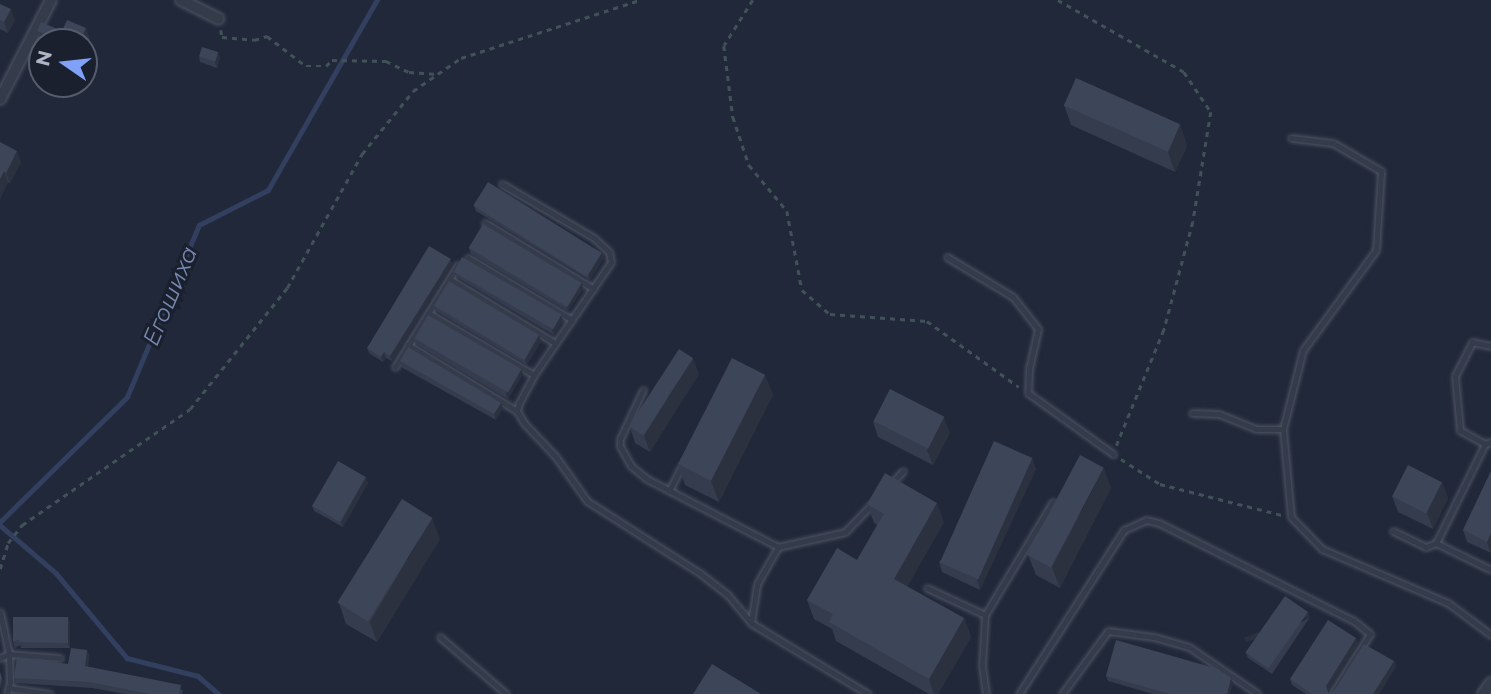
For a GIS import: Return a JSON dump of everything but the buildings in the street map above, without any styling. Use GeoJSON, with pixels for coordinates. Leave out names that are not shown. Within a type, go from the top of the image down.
{"type":"FeatureCollection","features":[{"type":"Feature","properties":{"kind":"street"},"geometry":{"type":"LineString","coordinates":[[0,99],[51,0]]}},
{"type":"Feature","properties":{"kind":"street"},"geometry":{"type":"LineString","coordinates":[[181,0],[219,19]]}},
{"type":"Feature","properties":{"kind":"street"},"geometry":{"type":"LineString","coordinates":[[1483,694],[1491,683]]}},
{"type":"Feature","properties":{"kind":"lane"},"geometry":{"type":"LineString","coordinates":[[1291,138],[1333,144],[1381,171],[1376,250],[1303,350],[1283,429],[1292,517],[1322,549],[1448,603],[1491,635]]}},
{"type":"Feature","properties":{"kind":"lane"},"geometry":{"type":"LineString","coordinates":[[502,184],[594,238],[609,252],[611,261],[534,375],[517,411]]}},
{"type":"Feature","properties":{"kind":"lane"},"geometry":{"type":"LineString","coordinates":[[485,223],[594,289]]}},
{"type":"Feature","properties":{"kind":"lane"},"geometry":{"type":"LineString","coordinates":[[947,257],[1013,297],[1038,328],[1029,369],[1028,393],[1113,454]]}},
{"type":"Feature","properties":{"kind":"lane"},"geometry":{"type":"LineString","coordinates":[[468,258],[572,320]]}},
{"type":"Feature","properties":{"kind":"lane"},"geometry":{"type":"LineString","coordinates":[[395,367],[458,265]]}},
{"type":"Feature","properties":{"kind":"lane"},"geometry":{"type":"LineString","coordinates":[[449,279],[555,343]]}},
{"type":"Feature","properties":{"kind":"lane"},"geometry":{"type":"LineString","coordinates":[[428,313],[534,375]]}},
{"type":"Feature","properties":{"kind":"lane"},"geometry":{"type":"LineString","coordinates":[[1394,531],[1426,547],[1436,543],[1488,443],[1460,430],[1455,376],[1472,342],[1478,340],[1491,346]]}},
{"type":"Feature","properties":{"kind":"lane"},"geometry":{"type":"LineString","coordinates":[[408,345],[517,411],[587,501],[701,574],[727,594],[751,623],[868,694]]}},
{"type":"Feature","properties":{"kind":"lane"},"geometry":{"type":"LineString","coordinates":[[643,390],[624,428],[620,446],[638,474],[778,547],[845,532],[878,497]]}},
{"type":"Feature","properties":{"kind":"lane"},"geometry":{"type":"LineString","coordinates":[[1192,413],[1219,414],[1256,429],[1283,429]]}},
{"type":"Feature","properties":{"kind":"lane"},"geometry":{"type":"LineString","coordinates":[[669,491],[687,456]]}},
{"type":"Feature","properties":{"kind":"lane"},"geometry":{"type":"LineString","coordinates":[[886,489],[903,471]]}},
{"type":"Feature","properties":{"kind":"lane"},"geometry":{"type":"LineString","coordinates":[[986,694],[982,666],[985,615],[1053,502]]}},
{"type":"Feature","properties":{"kind":"lane"},"geometry":{"type":"LineString","coordinates":[[1018,694],[1124,530],[1146,520],[1159,523],[1354,621],[1370,634],[1332,694]]}},
{"type":"Feature","properties":{"kind":"lane"},"geometry":{"type":"LineString","coordinates":[[1436,543],[1491,570]]}},
{"type":"Feature","properties":{"kind":"lane"},"geometry":{"type":"LineString","coordinates":[[751,623],[757,584],[778,547]]}},
{"type":"Feature","properties":{"kind":"lane"},"geometry":{"type":"LineString","coordinates":[[927,588],[985,615]]}},
{"type":"Feature","properties":{"kind":"lane"},"geometry":{"type":"LineString","coordinates":[[0,612],[1,628],[9,654],[8,691],[50,694]]}},
{"type":"Feature","properties":{"kind":"lane"},"geometry":{"type":"LineString","coordinates":[[1062,694],[1108,631],[1154,637],[1188,647],[1258,694]]}},
{"type":"Feature","properties":{"kind":"lane"},"geometry":{"type":"LineString","coordinates":[[440,637],[506,694]]}},
{"type":"Feature","properties":{"kind":"lane"},"geometry":{"type":"LineString","coordinates":[[0,658],[9,654],[60,658]]}},
{"type":"Feature","properties":{"kind":"path"},"geometry":{"type":"LineString","coordinates":[[0,569],[8,543],[22,525],[190,409],[287,288],[362,154],[413,91],[461,58],[639,0]]}},
{"type":"Feature","properties":{"kind":"path"},"geometry":{"type":"LineString","coordinates":[[752,0],[724,46],[733,117],[749,165],[788,211],[802,290],[830,314],[927,321],[1028,393]]}},
{"type":"Feature","properties":{"kind":"path"},"geometry":{"type":"LineString","coordinates":[[1058,0],[1184,72],[1211,112],[1193,222],[1164,330],[1113,454],[1160,484],[1292,517]]}},
{"type":"Feature","properties":{"kind":"path"},"geometry":{"type":"LineString","coordinates":[[219,19],[222,37],[254,40],[267,36],[306,66],[326,66],[332,60],[386,61],[409,72],[437,74]]}},
{"type":"Feature","properties":{"kind":"waterway","name":"Егошиха"},"geometry":{"type":"LineString","coordinates":[[0,522],[127,397],[199,225],[268,190],[377,0]]}},
{"type":"Feature","properties":{"kind":"waterway"},"geometry":{"type":"LineString","coordinates":[[0,525],[56,573],[127,658],[198,676],[219,694]]}}]}
